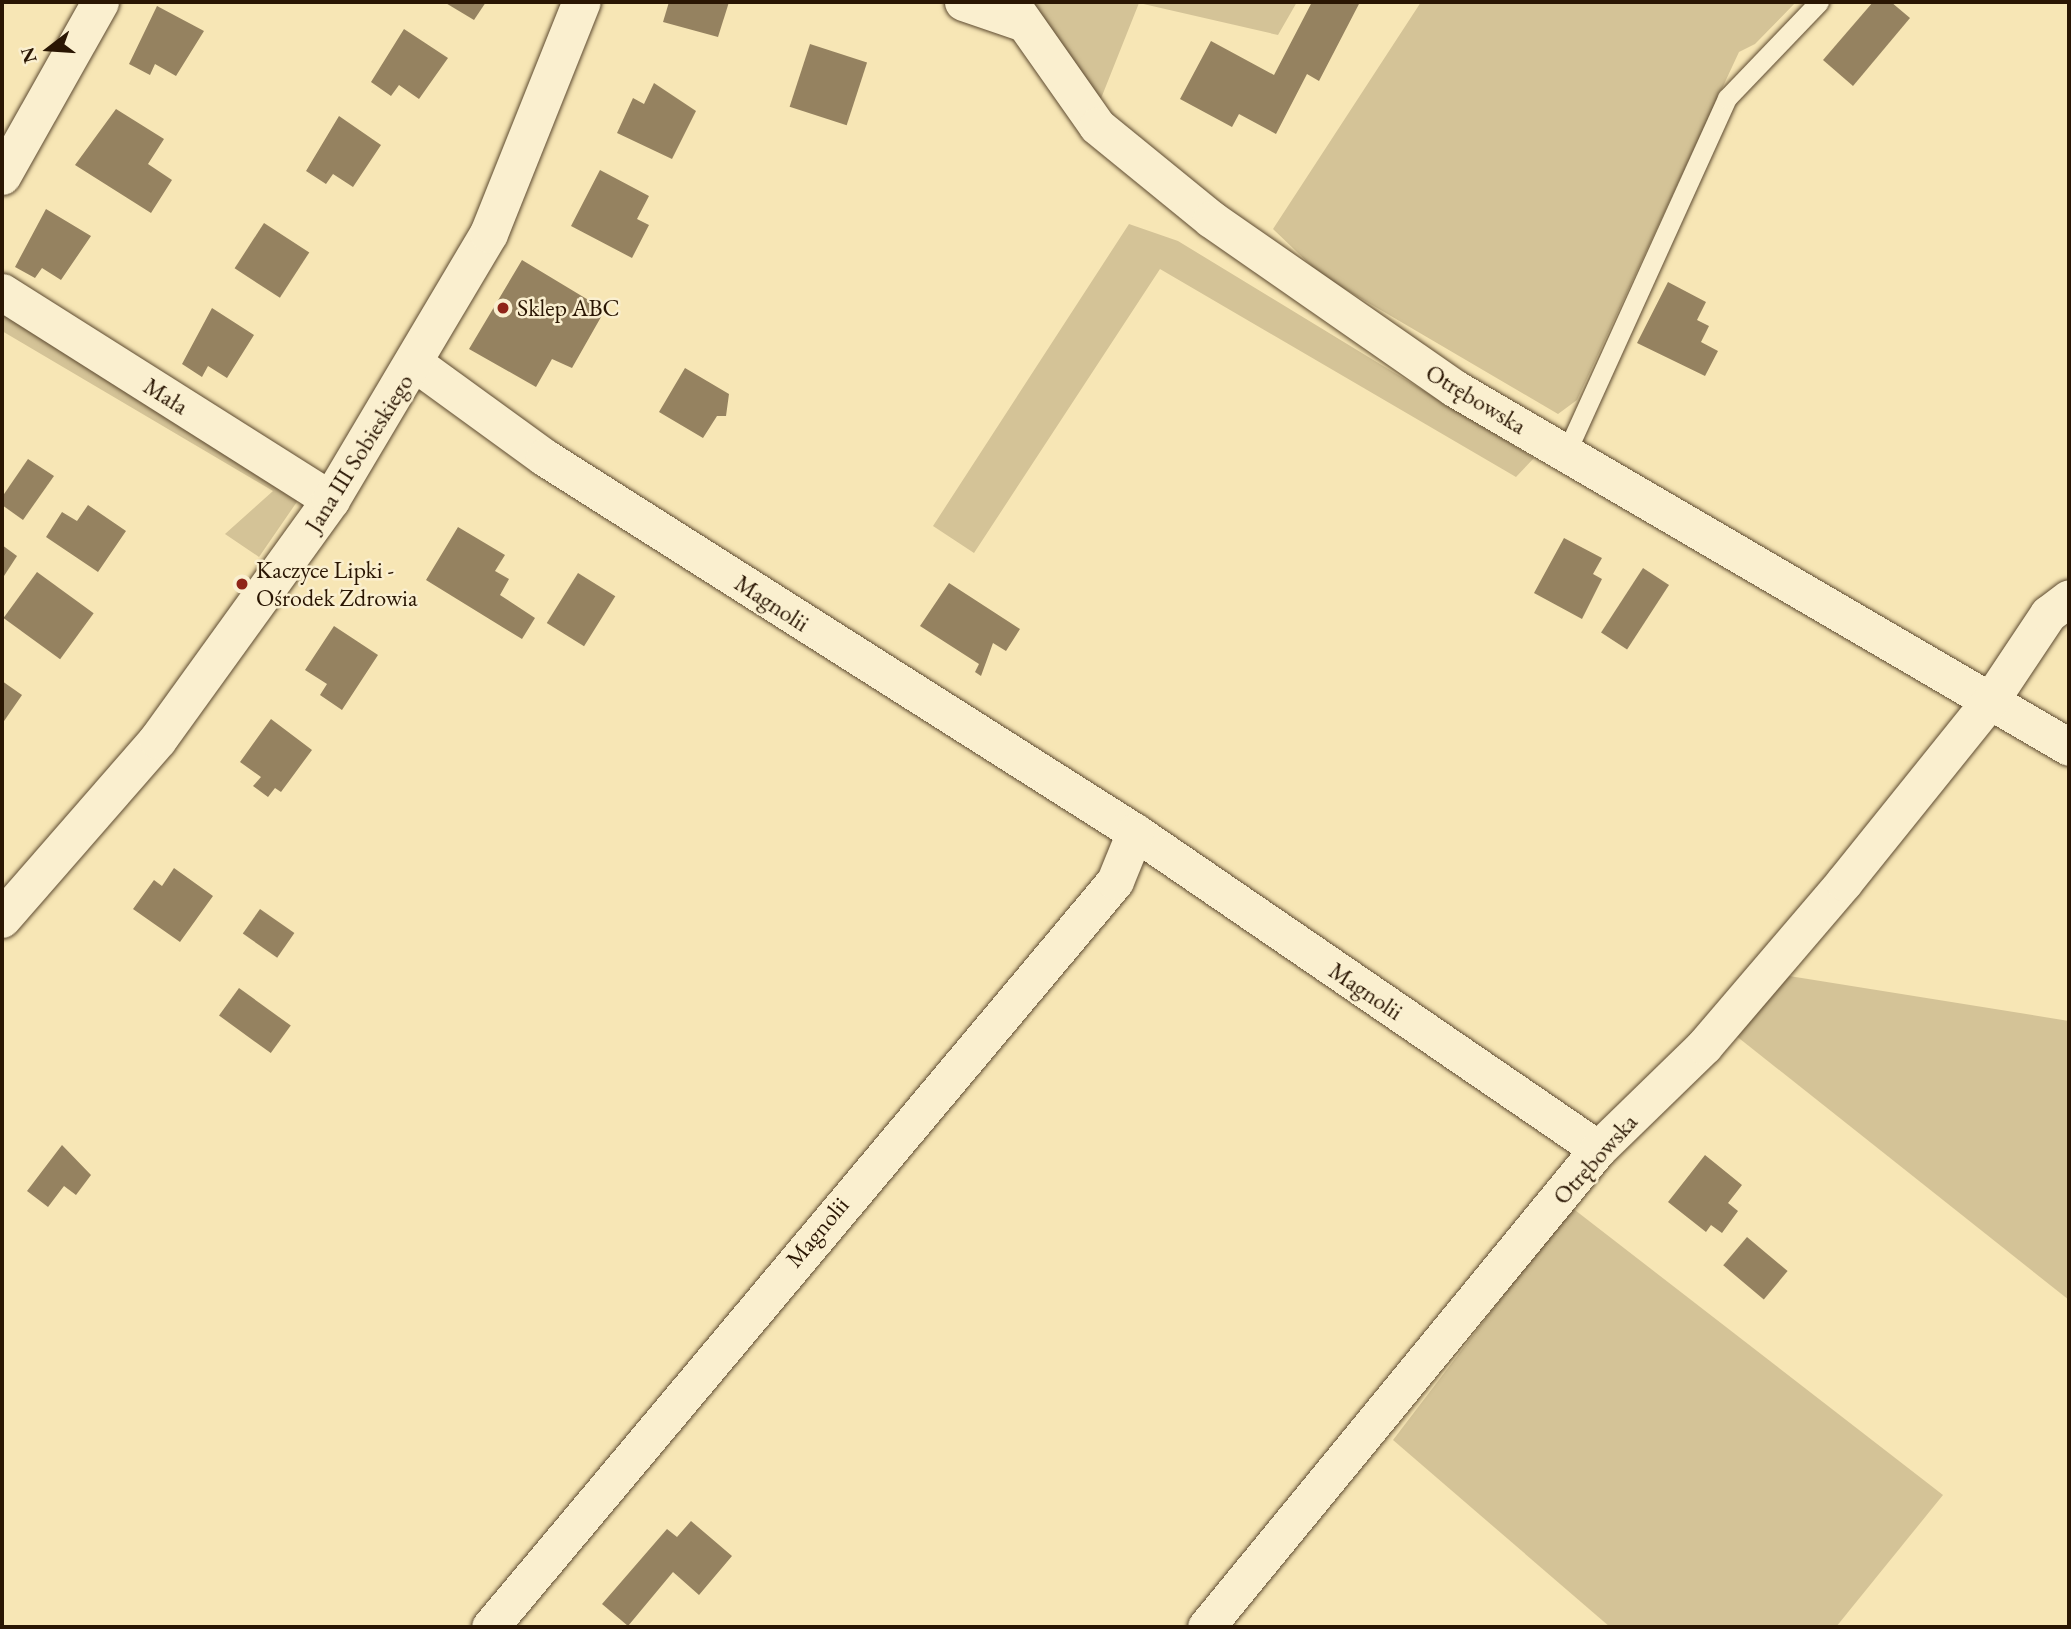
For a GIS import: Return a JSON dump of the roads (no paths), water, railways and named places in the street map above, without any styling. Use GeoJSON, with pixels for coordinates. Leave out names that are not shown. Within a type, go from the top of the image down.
{"type":"FeatureCollection","features":[{"type":"Feature","properties":{"kind":"street"},"geometry":{"type":"LineString","coordinates":[[2,176],[100,2]]}},
{"type":"Feature","properties":{"kind":"street","name":"Jana III Sobieskiego"},"geometry":{"type":"LineString","coordinates":[[2,919],[158,740],[331,500],[416,364],[489,234],[582,2]]}},
{"type":"Feature","properties":{"kind":"street","name":"Otrębowska"},"geometry":{"type":"LineString","coordinates":[[963,2],[1015,12],[1097,126],[1211,219],[1454,388],[1992,698],[2069,747]]}},
{"type":"Feature","properties":{"kind":"street","name":"Mała"},"geometry":{"type":"LineString","coordinates":[[2,292],[331,500]]}},
{"type":"Feature","properties":{"kind":"street","name":"Magnolii"},"geometry":{"type":"LineString","coordinates":[[416,364],[544,457],[1135,832],[1598,1149]]}},
{"type":"Feature","properties":{"kind":"street"},"geometry":{"type":"LineString","coordinates":[[1992,698],[2048,614],[2069,598]]}},
{"type":"Feature","properties":{"kind":"street","name":"Otrębowska"},"geometry":{"type":"LineString","coordinates":[[1206,1627],[1598,1149],[1704,1046],[1992,698]]}},
{"type":"Feature","properties":{"kind":"street","name":"Magnolii"},"geometry":{"type":"LineString","coordinates":[[490,1627],[1115,881],[1135,832]]}},
{"type":"Feature","properties":{"kind":"lane"},"geometry":{"type":"LineString","coordinates":[[1566,453],[1727,98],[1819,2]]}},
{"type":"Feature","properties":{"kind":"place","name":"Sklep ABC"},"geometry":{"type":"Point","coordinates":[503,308]}},
{"type":"Feature","properties":{"kind":"place","name":"Kaczyce Lipki - Ośrodek Zdrowia"},"geometry":{"type":"Point","coordinates":[242,584]}}]}
